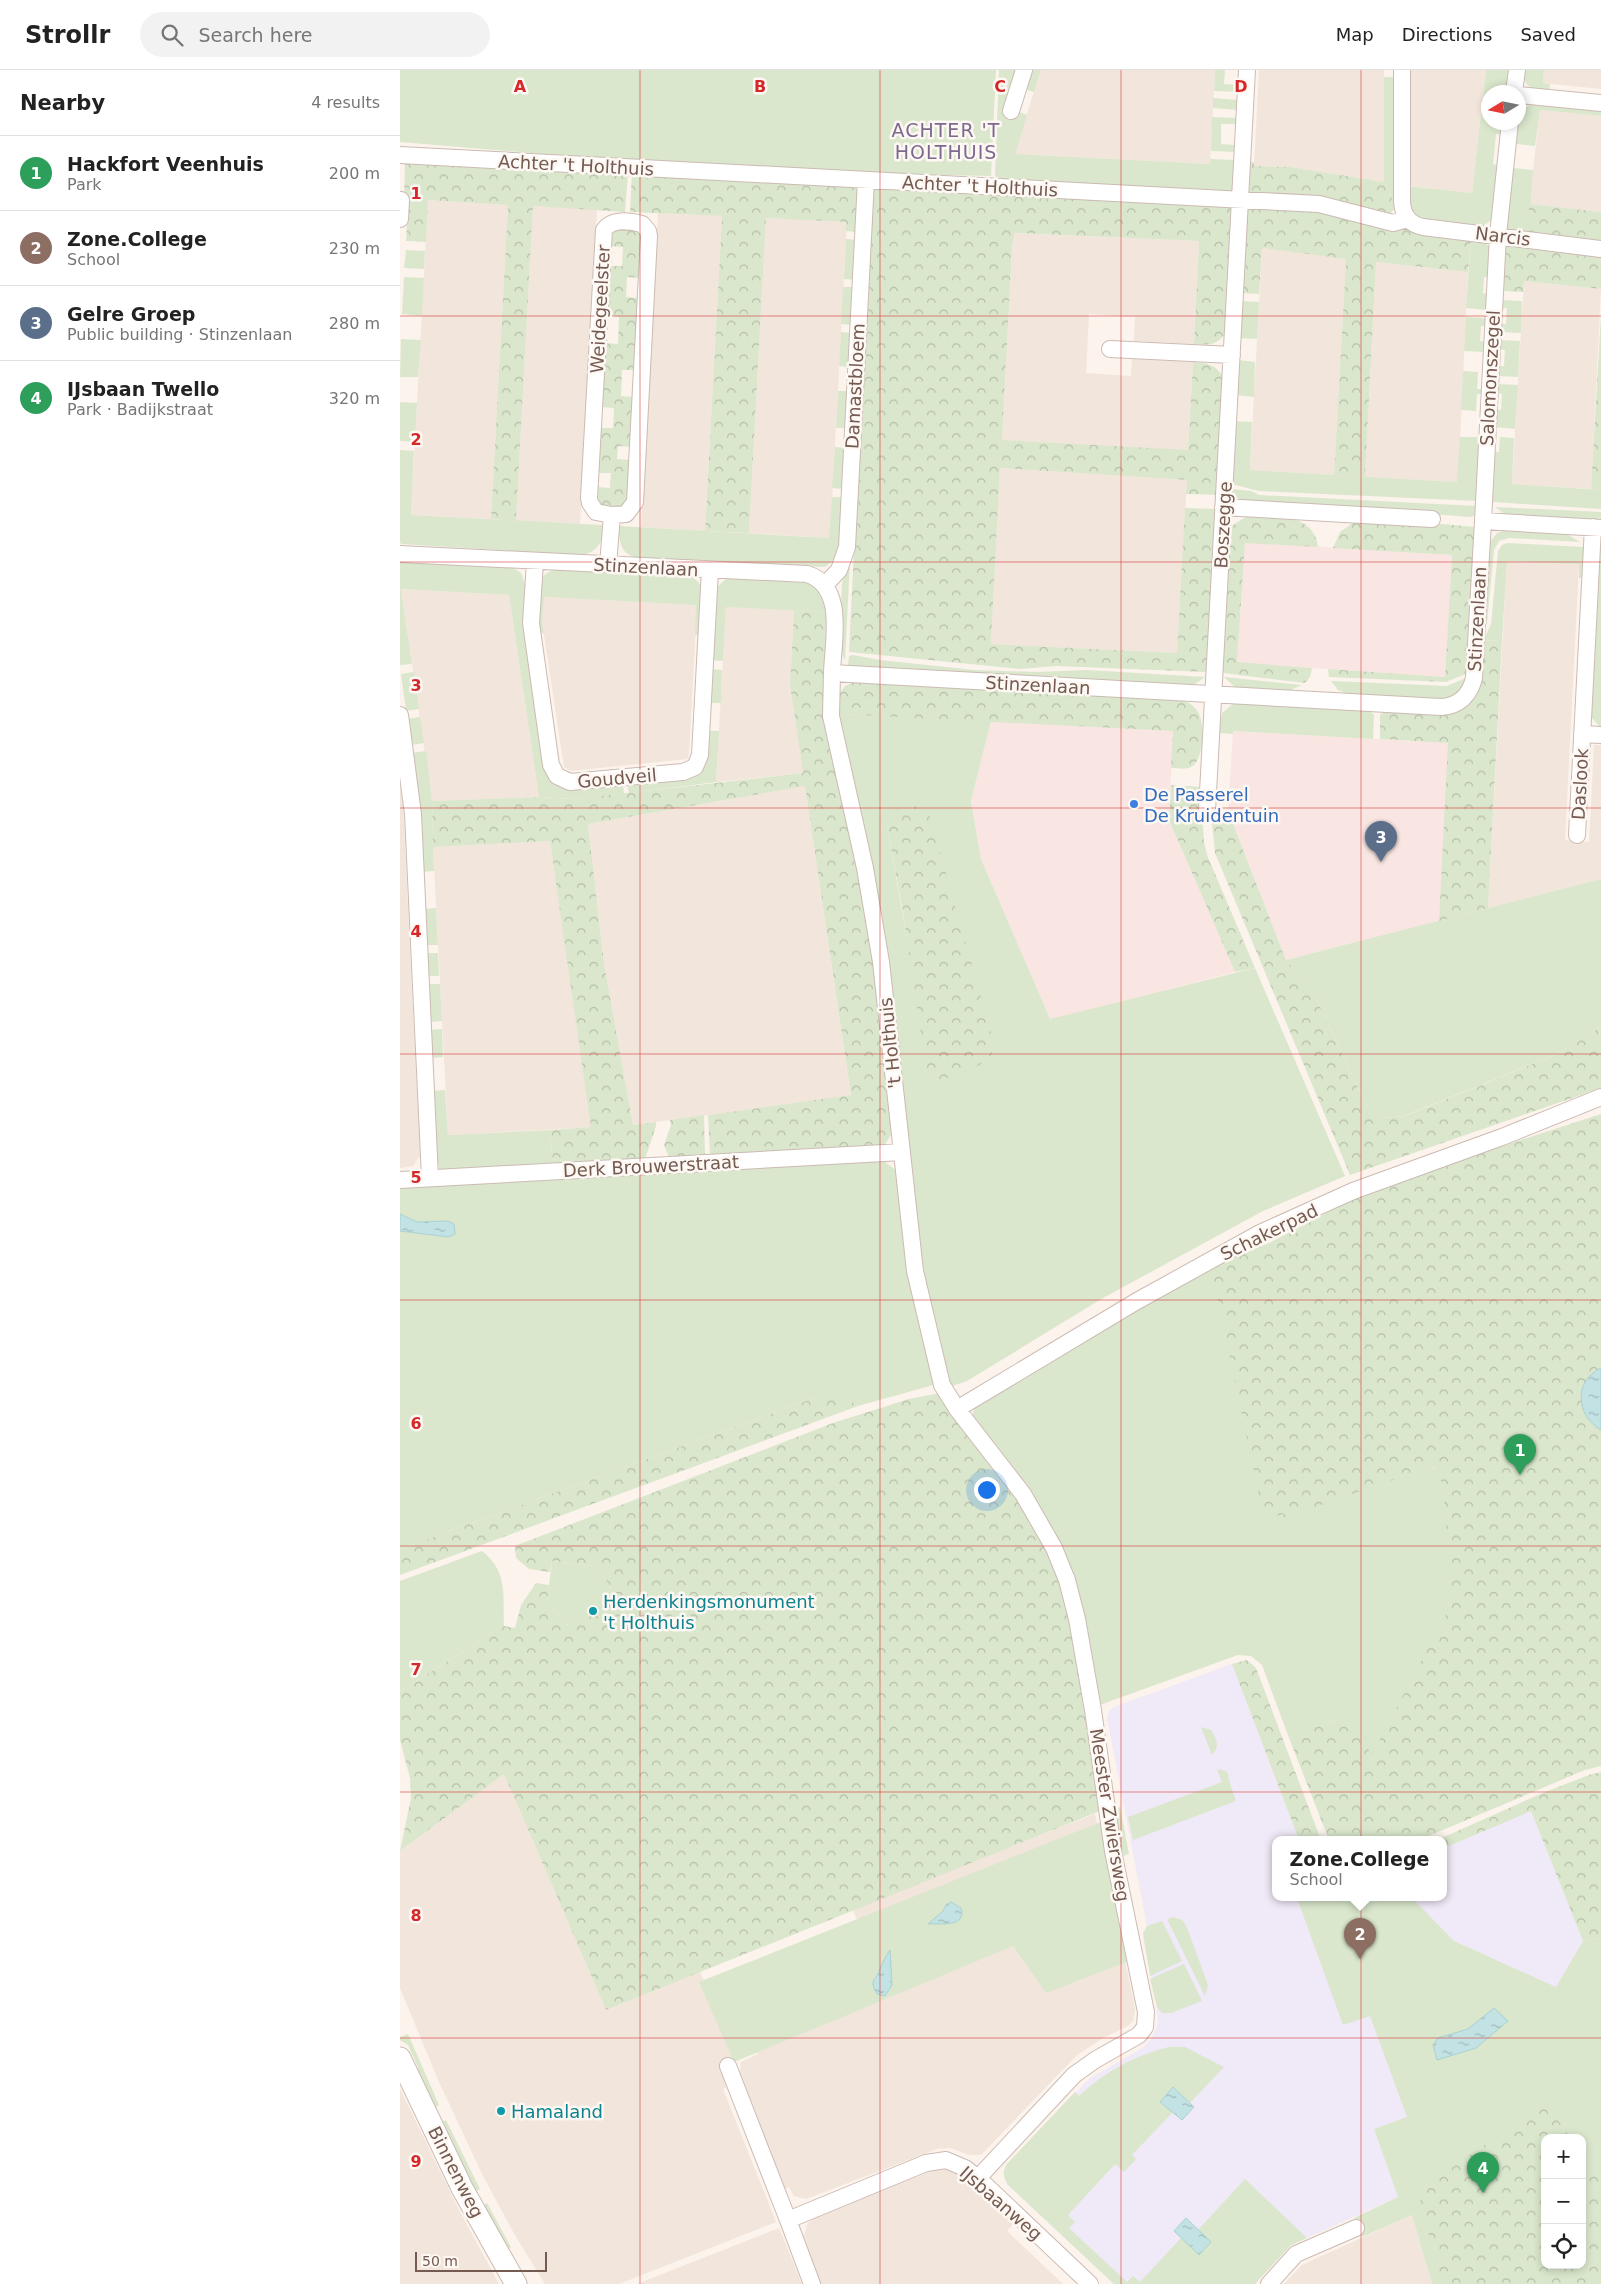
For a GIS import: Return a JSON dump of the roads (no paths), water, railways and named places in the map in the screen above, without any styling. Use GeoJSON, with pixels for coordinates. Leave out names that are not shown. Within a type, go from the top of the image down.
{"type":"FeatureCollection","features":[{"type":"Feature","properties":{"kind":"street"},"geometry":{"type":"LineString","coordinates":[[1011,111],[1024,70]]}},
{"type":"Feature","properties":{"kind":"street","name":"Boszegge"},"geometry":{"type":"LineString","coordinates":[[1207,811],[1247,70]]}},
{"type":"Feature","properties":{"kind":"street"},"geometry":{"type":"LineString","coordinates":[[1402,70],[1402,202],[1408,219]]}},
{"type":"Feature","properties":{"kind":"street"},"geometry":{"type":"LineString","coordinates":[[1515,85],[1517,70]]}},
{"type":"Feature","properties":{"kind":"street"},"geometry":{"type":"LineString","coordinates":[[1526,96],[1601,103]]}},
{"type":"Feature","properties":{"kind":"street","name":"Salomonszegel"},"geometry":{"type":"LineString","coordinates":[[1483,521],[1498,235],[1509,130]]}},
{"type":"Feature","properties":{"kind":"street","name":"Achter 't Holthuis"},"geometry":{"type":"LineString","coordinates":[[400,155],[1319,204],[1393,223],[1408,219]]}},
{"type":"Feature","properties":{"kind":"street","name":"Damastbloem"},"geometry":{"type":"LineString","coordinates":[[825,584],[839,570],[847,547],[866,180]]}},
{"type":"Feature","properties":{"kind":"street"},"geometry":{"type":"LineString","coordinates":[[400,219],[401,200]]}},
{"type":"Feature","properties":{"kind":"street","name":"Narcis"},"geometry":{"type":"LineString","coordinates":[[1408,219],[1422,227],[1601,249]]}},
{"type":"Feature","properties":{"kind":"street","name":"Weidegeelster"},"geometry":{"type":"LineString","coordinates":[[618,222],[642,224],[648,231],[649,236],[635,502],[626,514],[612,514],[596,512],[590,504],[589,498],[604,230],[608,225],[618,222]]}},
{"type":"Feature","properties":{"kind":"street"},"geometry":{"type":"LineString","coordinates":[[1110,349],[1232,355]]}},
{"type":"Feature","properties":{"kind":"street"},"geometry":{"type":"LineString","coordinates":[[1224,507],[1432,519]]}},
{"type":"Feature","properties":{"kind":"street"},"geometry":{"type":"LineString","coordinates":[[608,565],[612,514]]}},
{"type":"Feature","properties":{"kind":"street"},"geometry":{"type":"LineString","coordinates":[[1483,521],[1597,527]]}},
{"type":"Feature","properties":{"kind":"street","name":"Stinzenlaan"},"geometry":{"type":"LineString","coordinates":[[832,674],[1441,707],[1458,702],[1470,690],[1474,678],[1483,521]]}},
{"type":"Feature","properties":{"kind":"street","name":"Daslook"},"geometry":{"type":"LineString","coordinates":[[1577,835],[1582,734],[1597,527]]}},
{"type":"Feature","properties":{"kind":"street","name":"Stinzenlaan"},"geometry":{"type":"LineString","coordinates":[[400,554],[807,574],[825,584]]}},
{"type":"Feature","properties":{"kind":"street","name":"Goudveil"},"geometry":{"type":"LineString","coordinates":[[534,562],[531,623],[551,765],[557,776],[570,782],[683,772],[696,764],[700,755],[710,570]]}},
{"type":"Feature","properties":{"kind":"street"},"geometry":{"type":"LineString","coordinates":[[825,584],[831,594],[834,605],[832,674]]}},
{"type":"Feature","properties":{"kind":"street","name":"'t Holthuis"},"geometry":{"type":"LineString","coordinates":[[832,674],[831,716],[875,916],[915,1271],[942,1385],[957,1409]]}},
{"type":"Feature","properties":{"kind":"street"},"geometry":{"type":"LineString","coordinates":[[400,715],[413,814],[430,1178]]}},
{"type":"Feature","properties":{"kind":"street","name":"Daslook"},"geometry":{"type":"LineString","coordinates":[[1582,734],[1601,735]]}},
{"type":"Feature","properties":{"kind":"street","name":"Schakerpad"},"geometry":{"type":"LineString","coordinates":[[957,1409],[1137,1301],[1260,1233],[1353,1192],[1502,1137],[1601,1097]]}},
{"type":"Feature","properties":{"kind":"street","name":"Derk Brouwerstraat"},"geometry":{"type":"LineString","coordinates":[[400,1180],[902,1152]]}},
{"type":"Feature","properties":{"kind":"street","name":"Meester Zwiersweg"},"geometry":{"type":"LineString","coordinates":[[957,1409],[1023,1494],[1054,1548],[1066,1580],[1077,1620],[1093,1710],[1113,1851],[1146,2012],[1145,2027],[1139,2035],[1095,2060],[1074,2076],[978,2178]]}},
{"type":"Feature","properties":{"kind":"street","name":"Binnenweg"},"geometry":{"type":"LineString","coordinates":[[400,2058],[462,2188],[516,2284]]}},
{"type":"Feature","properties":{"kind":"street"},"geometry":{"type":"LineString","coordinates":[[728,2066],[812,2284]]}},
{"type":"Feature","properties":{"kind":"street","name":"IJsbaanweg"},"geometry":{"type":"LineString","coordinates":[[788,2220],[926,2163],[946,2160],[965,2168],[978,2178],[1090,2284]]}},
{"type":"Feature","properties":{"kind":"street"},"geometry":{"type":"LineString","coordinates":[[1269,2284],[1296,2254],[1356,2228]]}},
{"type":"Feature","properties":{"kind":"water"},"geometry":{"type":"Polygon","coordinates":[[[400,1214],[417,1222],[448,1221],[454,1224],[455,1234],[449,1237],[400,1231],[400,1214]]]}},
{"type":"Feature","properties":{"kind":"water"},"geometry":{"type":"Polygon","coordinates":[[[1601,1368],[1601,1430],[1587,1416],[1581,1399],[1586,1381],[1601,1368]]]}},
{"type":"Feature","properties":{"kind":"water"},"geometry":{"type":"Polygon","coordinates":[[[951,1902],[961,1908],[962,1914],[960,1919],[956,1922],[945,1924],[928,1924],[943,1911],[946,1905],[951,1902]]]}},
{"type":"Feature","properties":{"kind":"water"},"geometry":{"type":"Polygon","coordinates":[[[890,1950],[892,1985],[885,1996],[877,1994],[873,1983],[890,1950]]]}},
{"type":"Feature","properties":{"kind":"water"},"geometry":{"type":"Polygon","coordinates":[[[1494,2008],[1508,2021],[1476,2048],[1437,2060],[1433,2045],[1438,2038],[1468,2029],[1494,2008]]]}},
{"type":"Feature","properties":{"kind":"water"},"geometry":{"type":"Polygon","coordinates":[[[1173,2087],[1194,2107],[1182,2120],[1160,2102],[1173,2087]]]}},
{"type":"Feature","properties":{"kind":"water"},"geometry":{"type":"Polygon","coordinates":[[[1186,2218],[1211,2242],[1199,2255],[1174,2231],[1186,2218]]]}},
{"type":"Feature","properties":{"kind":"place","name":"De Passerel De Kruidentuin"},"geometry":{"type":"Point","coordinates":[1134,804]}},
{"type":"Feature","properties":{"kind":"place","name":"Gelre Groep"},"geometry":{"type":"Point","coordinates":[1381,862]}},
{"type":"Feature","properties":{"kind":"place","name":"Hackfort Veenhuis"},"geometry":{"type":"Point","coordinates":[1520,1475]}},
{"type":"Feature","properties":{"kind":"place","name":"Herdenkingsmonument 't Holthuis"},"geometry":{"type":"Point","coordinates":[593,1611]}},
{"type":"Feature","properties":{"kind":"place","name":"Zone.College"},"geometry":{"type":"Point","coordinates":[1360,1959]}},
{"type":"Feature","properties":{"kind":"place","name":"Hamaland"},"geometry":{"type":"Point","coordinates":[501,2111]}},
{"type":"Feature","properties":{"kind":"place","name":"IJsbaan Twello"},"geometry":{"type":"Point","coordinates":[1483,2193]}},
{"type":"Feature","properties":{"kind":"district","name":"ACHTER 'T HOLTHUIS"},"geometry":{"type":"Point","coordinates":[946,141]}}]}
